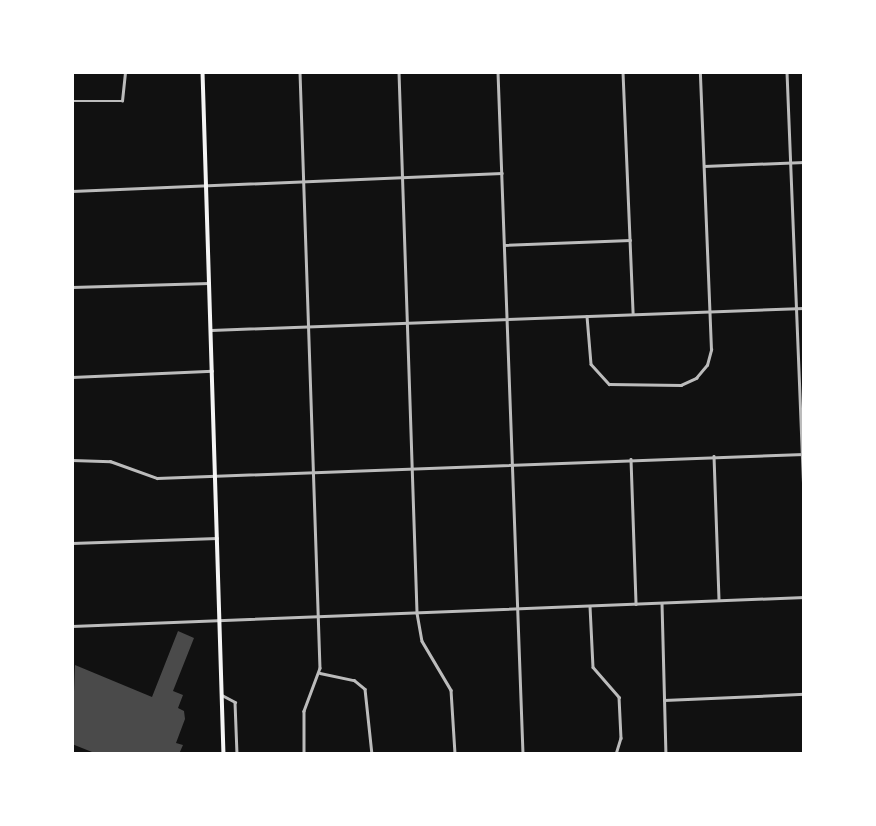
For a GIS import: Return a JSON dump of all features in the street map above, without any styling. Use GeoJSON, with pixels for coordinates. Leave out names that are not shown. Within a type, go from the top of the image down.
{"type":"FeatureCollection","features":[{"type":"Feature","properties":{"kind":"main road"},"geometry":{"type":"LineString","coordinates":[[203,72],[224,754]]}},
{"type":"Feature","properties":{"kind":"street"},"geometry":{"type":"LineString","coordinates":[[72,101],[122,101],[125,72]]}},
{"type":"Feature","properties":{"kind":"street"},"geometry":{"type":"LineString","coordinates":[[300,72],[320,673],[304,711],[304,754]]}},
{"type":"Feature","properties":{"kind":"street"},"geometry":{"type":"LineString","coordinates":[[399,72],[417,613],[422,641],[451,690],[455,754]]}},
{"type":"Feature","properties":{"kind":"street"},"geometry":{"type":"LineString","coordinates":[[498,72],[523,754]]}},
{"type":"Feature","properties":{"kind":"street"},"geometry":{"type":"LineString","coordinates":[[623,72],[633,314]]}},
{"type":"Feature","properties":{"kind":"street"},"geometry":{"type":"LineString","coordinates":[[587,316],[589,358],[600,378],[625,387],[676,386],[692,381],[707,365],[709,311],[700,72]]}},
{"type":"Feature","properties":{"kind":"street"},"geometry":{"type":"LineString","coordinates":[[787,72],[804,499]]}},
{"type":"Feature","properties":{"kind":"street"},"geometry":{"type":"LineString","coordinates":[[704,166],[804,162]]}},
{"type":"Feature","properties":{"kind":"street"},"geometry":{"type":"LineString","coordinates":[[72,191],[502,173]]}},
{"type":"Feature","properties":{"kind":"street"},"geometry":{"type":"LineString","coordinates":[[504,245],[631,240]]}},
{"type":"Feature","properties":{"kind":"street"},"geometry":{"type":"LineString","coordinates":[[72,287],[209,282]]}},
{"type":"Feature","properties":{"kind":"street"},"geometry":{"type":"LineString","coordinates":[[211,330],[804,308]]}},
{"type":"Feature","properties":{"kind":"street"},"geometry":{"type":"LineString","coordinates":[[72,377],[212,372]]}},
{"type":"Feature","properties":{"kind":"street"},"geometry":{"type":"LineString","coordinates":[[72,460],[110,461],[153,478],[803,454]]}},
{"type":"Feature","properties":{"kind":"street"},"geometry":{"type":"LineString","coordinates":[[714,456],[719,600]]}},
{"type":"Feature","properties":{"kind":"street"},"geometry":{"type":"LineString","coordinates":[[631,459],[636,604]]}},
{"type":"Feature","properties":{"kind":"street"},"geometry":{"type":"LineString","coordinates":[[72,543],[217,538]]}},
{"type":"Feature","properties":{"kind":"street"},"geometry":{"type":"LineString","coordinates":[[72,626],[804,597]]}},
{"type":"Feature","properties":{"kind":"street"},"geometry":{"type":"LineString","coordinates":[[662,603],[666,754]]}},
{"type":"Feature","properties":{"kind":"street"},"geometry":{"type":"LineString","coordinates":[[590,606],[593,667],[619,697],[621,738],[616,754]]}},
{"type":"Feature","properties":{"kind":"street"},"geometry":{"type":"LineString","coordinates":[[320,673],[354,680],[365,689],[372,754]]}},
{"type":"Feature","properties":{"kind":"street"},"geometry":{"type":"LineString","coordinates":[[664,700],[804,694]]}},
{"type":"Feature","properties":{"kind":"street"},"geometry":{"type":"LineString","coordinates":[[222,695],[235,702],[237,754]]}},
{"type":"Feature","properties":{"kind":"building"},"geometry":{"type":"Polygon","coordinates":[[[178,631],[194,638],[173,691],[183,695],[178,708],[184,711],[185,719],[176,743],[183,745],[179,754],[97,754],[72,744],[75,665],[152,697],[178,631]]]}}]}
